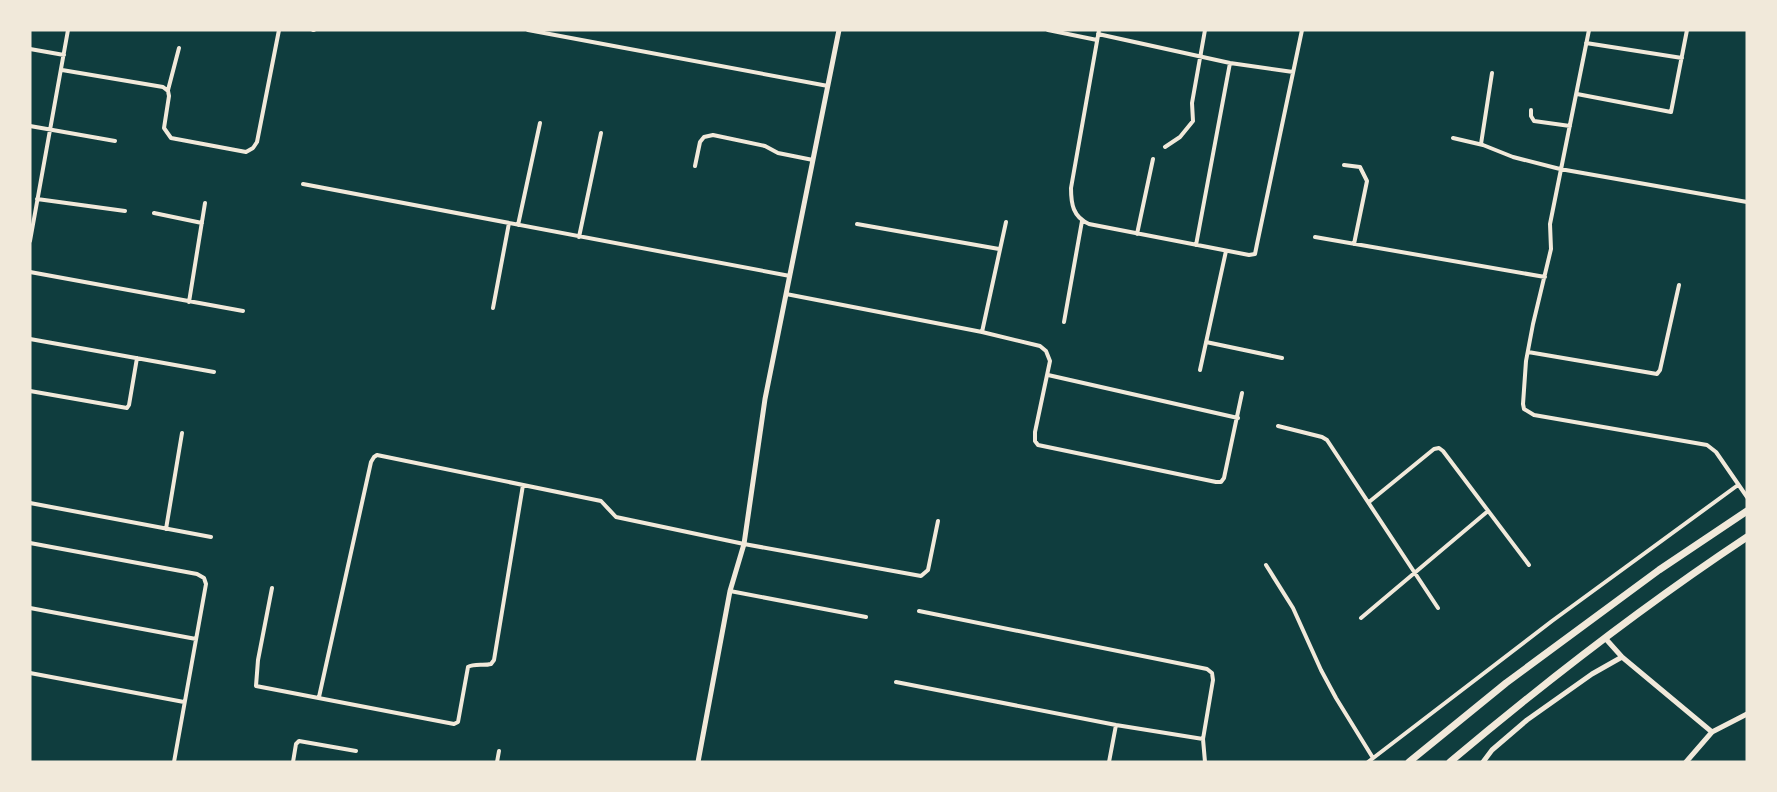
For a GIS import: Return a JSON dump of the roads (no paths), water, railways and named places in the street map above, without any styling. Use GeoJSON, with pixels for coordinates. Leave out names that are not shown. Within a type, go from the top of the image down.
{"type":"FeatureCollection","features":[{"type":"Feature","properties":{"kind":"highway"},"geometry":{"type":"LineString","coordinates":[[1409,762],[1506,683],[1659,570],[1747,512]]}},
{"type":"Feature","properties":{"kind":"highway"},"geometry":{"type":"LineString","coordinates":[[1450,762],[1605,638],[1682,580],[1747,537]]}},
{"type":"Feature","properties":{"kind":"main road"},"geometry":{"type":"LineString","coordinates":[[698,762],[730,591],[744,544],[765,399],[838,30]]}},
{"type":"Feature","properties":{"kind":"main road"},"geometry":{"type":"LineString","coordinates":[[1605,638],[1622,657],[1712,732]]}},
{"type":"Feature","properties":{"kind":"main road"},"geometry":{"type":"LineString","coordinates":[[1483,762],[1492,750],[1527,720],[1592,674],[1622,657]]}},
{"type":"Feature","properties":{"kind":"main road"},"geometry":{"type":"LineString","coordinates":[[1686,762],[1712,732],[1747,714]]}},
{"type":"Feature","properties":{"kind":"street"},"geometry":{"type":"LineString","coordinates":[[30,241],[68,30]]}},
{"type":"Feature","properties":{"kind":"street"},"geometry":{"type":"LineString","coordinates":[[178,48],[168,91],[164,128],[171,138],[246,152],[257,142],[279,30]]}},
{"type":"Feature","properties":{"kind":"street"},"geometry":{"type":"LineString","coordinates":[[528,30],[828,86]]}},
{"type":"Feature","properties":{"kind":"street"},"geometry":{"type":"LineString","coordinates":[[1048,30],[1097,40]]}},
{"type":"Feature","properties":{"kind":"street"},"geometry":{"type":"LineString","coordinates":[[1165,147],[1180,137],[1192,122],[1192,103],[1205,30]]}},
{"type":"Feature","properties":{"kind":"street"},"geometry":{"type":"LineString","coordinates":[[1293,72],[1230,63],[1099,32],[1071,188],[1071,204],[1082,221],[1226,251],[1255,254],[1302,30]]}},
{"type":"Feature","properties":{"kind":"street"},"geometry":{"type":"LineString","coordinates":[[1589,30],[1550,224],[1551,249],[1533,324],[1523,404],[1528,413],[1707,444],[1716,452],[1747,497]]}},
{"type":"Feature","properties":{"kind":"street"},"geometry":{"type":"LineString","coordinates":[[1577,94],[1671,112],[1687,30]]}},
{"type":"Feature","properties":{"kind":"street"},"geometry":{"type":"LineString","coordinates":[[1586,43],[1682,58]]}},
{"type":"Feature","properties":{"kind":"street"},"geometry":{"type":"LineString","coordinates":[[30,49],[64,55]]}},
{"type":"Feature","properties":{"kind":"street"},"geometry":{"type":"LineString","coordinates":[[1196,245],[1230,63]]}},
{"type":"Feature","properties":{"kind":"street"},"geometry":{"type":"LineString","coordinates":[[62,70],[163,87],[168,91]]}},
{"type":"Feature","properties":{"kind":"street"},"geometry":{"type":"LineString","coordinates":[[1481,144],[1492,73]]}},
{"type":"Feature","properties":{"kind":"street"},"geometry":{"type":"LineString","coordinates":[[1531,110],[1534,121],[1570,126]]}},
{"type":"Feature","properties":{"kind":"street"},"geometry":{"type":"LineString","coordinates":[[518,225],[540,123]]}},
{"type":"Feature","properties":{"kind":"street"},"geometry":{"type":"LineString","coordinates":[[30,126],[115,141]]}},
{"type":"Feature","properties":{"kind":"street"},"geometry":{"type":"LineString","coordinates":[[579,237],[600,133]]}},
{"type":"Feature","properties":{"kind":"street"},"geometry":{"type":"LineString","coordinates":[[695,166],[700,142],[704,137],[713,135],[765,146],[778,153],[813,160]]}},
{"type":"Feature","properties":{"kind":"street"},"geometry":{"type":"LineString","coordinates":[[1453,138],[1481,144],[1513,157],[1560,169],[1747,202]]}},
{"type":"Feature","properties":{"kind":"street"},"geometry":{"type":"LineString","coordinates":[[1137,234],[1153,159]]}},
{"type":"Feature","properties":{"kind":"street"},"geometry":{"type":"LineString","coordinates":[[1344,165],[1360,167],[1368,182],[1354,244]]}},
{"type":"Feature","properties":{"kind":"street"},"geometry":{"type":"LineString","coordinates":[[303,184],[790,276]]}},
{"type":"Feature","properties":{"kind":"street"},"geometry":{"type":"LineString","coordinates":[[37,199],[125,211]]}},
{"type":"Feature","properties":{"kind":"street"},"geometry":{"type":"LineString","coordinates":[[189,302],[205,203]]}},
{"type":"Feature","properties":{"kind":"street"},"geometry":{"type":"LineString","coordinates":[[154,213],[202,223]]}},
{"type":"Feature","properties":{"kind":"street"},"geometry":{"type":"LineString","coordinates":[[1064,322],[1082,221]]}},
{"type":"Feature","properties":{"kind":"street"},"geometry":{"type":"LineString","coordinates":[[982,332],[1006,222]]}},
{"type":"Feature","properties":{"kind":"street"},"geometry":{"type":"LineString","coordinates":[[493,308],[509,223]]}},
{"type":"Feature","properties":{"kind":"street"},"geometry":{"type":"LineString","coordinates":[[857,224],[999,249]]}},
{"type":"Feature","properties":{"kind":"street"},"geometry":{"type":"LineString","coordinates":[[1315,237],[1545,277]]}},
{"type":"Feature","properties":{"kind":"street"},"geometry":{"type":"LineString","coordinates":[[1200,370],[1226,251]]}},
{"type":"Feature","properties":{"kind":"street"},"geometry":{"type":"LineString","coordinates":[[30,272],[243,311]]}},
{"type":"Feature","properties":{"kind":"street"},"geometry":{"type":"LineString","coordinates":[[1528,352],[1657,374],[1660,370],[1679,285]]}},
{"type":"Feature","properties":{"kind":"street"},"geometry":{"type":"LineString","coordinates":[[786,294],[982,332],[1040,346],[1046,351],[1050,361],[1035,432],[1035,441],[1038,446],[1221,482],[1224,478],[1242,393]]}},
{"type":"Feature","properties":{"kind":"street"},"geometry":{"type":"LineString","coordinates":[[30,339],[214,372]]}},
{"type":"Feature","properties":{"kind":"street"},"geometry":{"type":"LineString","coordinates":[[1206,342],[1282,358]]}},
{"type":"Feature","properties":{"kind":"street"},"geometry":{"type":"LineString","coordinates":[[30,391],[127,408],[136,358]]}},
{"type":"Feature","properties":{"kind":"street"},"geometry":{"type":"LineString","coordinates":[[1048,375],[1238,418]]}},
{"type":"Feature","properties":{"kind":"street"},"geometry":{"type":"LineString","coordinates":[[1278,426],[1325,438],[1370,502],[1438,608]]}},
{"type":"Feature","properties":{"kind":"street"},"geometry":{"type":"LineString","coordinates":[[166,529],[182,434]]}},
{"type":"Feature","properties":{"kind":"street"},"geometry":{"type":"LineString","coordinates":[[1370,502],[1434,449],[1439,448],[1529,565]]}},
{"type":"Feature","properties":{"kind":"street"},"geometry":{"type":"LineString","coordinates":[[318,697],[374,457],[377,455],[601,501],[616,517],[744,544],[921,576],[928,570],[938,521]]}},
{"type":"Feature","properties":{"kind":"street"},"geometry":{"type":"LineString","coordinates":[[272,588],[256,686],[454,724],[458,722],[468,667],[470,665],[486,666],[494,660],[523,485]]}},
{"type":"Feature","properties":{"kind":"street"},"geometry":{"type":"LineString","coordinates":[[1368,762],[1552,621],[1738,485]]}},
{"type":"Feature","properties":{"kind":"street"},"geometry":{"type":"LineString","coordinates":[[30,503],[211,537]]}},
{"type":"Feature","properties":{"kind":"street"},"geometry":{"type":"LineString","coordinates":[[1361,618],[1488,511]]}},
{"type":"Feature","properties":{"kind":"street"},"geometry":{"type":"LineString","coordinates":[[30,543],[203,576],[206,584],[174,762]]}},
{"type":"Feature","properties":{"kind":"street"},"geometry":{"type":"LineString","coordinates":[[1266,565],[1293,608],[1336,698],[1373,758]]}},
{"type":"Feature","properties":{"kind":"street"},"geometry":{"type":"LineString","coordinates":[[730,591],[866,617]]}},
{"type":"Feature","properties":{"kind":"street"},"geometry":{"type":"LineString","coordinates":[[30,608],[196,639]]}},
{"type":"Feature","properties":{"kind":"street"},"geometry":{"type":"LineString","coordinates":[[919,611],[1207,669],[1212,673],[1213,680],[1203,739],[1205,762]]}},
{"type":"Feature","properties":{"kind":"street"},"geometry":{"type":"LineString","coordinates":[[30,673],[184,702]]}},
{"type":"Feature","properties":{"kind":"street"},"geometry":{"type":"LineString","coordinates":[[896,682],[1116,725],[1203,739]]}},
{"type":"Feature","properties":{"kind":"street"},"geometry":{"type":"LineString","coordinates":[[1109,762],[1116,725]]}},
{"type":"Feature","properties":{"kind":"street"},"geometry":{"type":"LineString","coordinates":[[293,762],[296,744],[303,740],[356,751]]}},
{"type":"Feature","properties":{"kind":"street"},"geometry":{"type":"LineString","coordinates":[[497,762],[499,751]]}}]}
